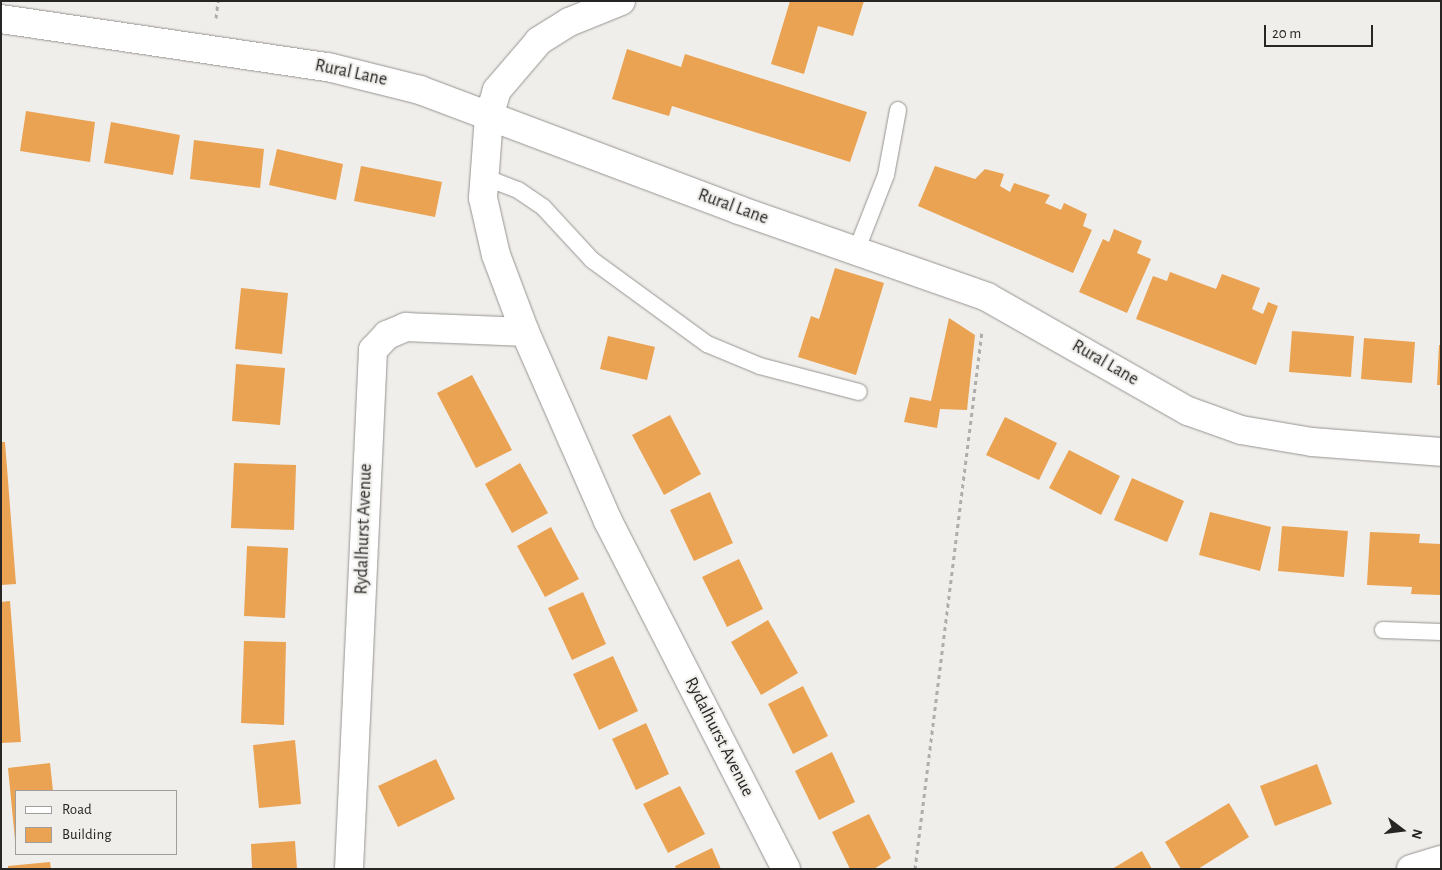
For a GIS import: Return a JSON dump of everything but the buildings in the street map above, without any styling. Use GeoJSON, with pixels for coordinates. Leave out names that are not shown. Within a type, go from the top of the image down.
{"type":"FeatureCollection","features":[{"type":"Feature","properties":{"kind":"street","name":"Rydalhurst Avenue"},"geometry":{"type":"LineString","coordinates":[[621,1],[569,22],[539,41],[496,90],[489,116],[483,198],[496,255],[525,332],[608,521],[786,869]]}},
{"type":"Feature","properties":{"kind":"street","name":"Rural Lane"},"geometry":{"type":"LineString","coordinates":[[1,19],[328,67],[420,90],[738,210],[857,249],[986,296],[1188,411],[1241,430],[1312,442],[1441,452]]}},
{"type":"Feature","properties":{"kind":"street","name":"Rydalhurst Avenue"},"geometry":{"type":"LineString","coordinates":[[349,869],[373,350],[387,335],[406,327],[525,332]]}},
{"type":"Feature","properties":{"kind":"street"},"geometry":{"type":"LineString","coordinates":[[1411,869],[1441,860]]}},
{"type":"Feature","properties":{"kind":"lane"},"geometry":{"type":"LineString","coordinates":[[857,249],[886,175],[898,110]]}},
{"type":"Feature","properties":{"kind":"lane"},"geometry":{"type":"LineString","coordinates":[[484,176],[518,190],[542,207],[592,260],[707,344],[760,366],[859,392]]}},
{"type":"Feature","properties":{"kind":"lane"},"geometry":{"type":"LineString","coordinates":[[1383,630],[1441,632]]}},
{"type":"Feature","properties":{"kind":"path"},"geometry":{"type":"LineString","coordinates":[[915,869],[986,296]]}}]}
